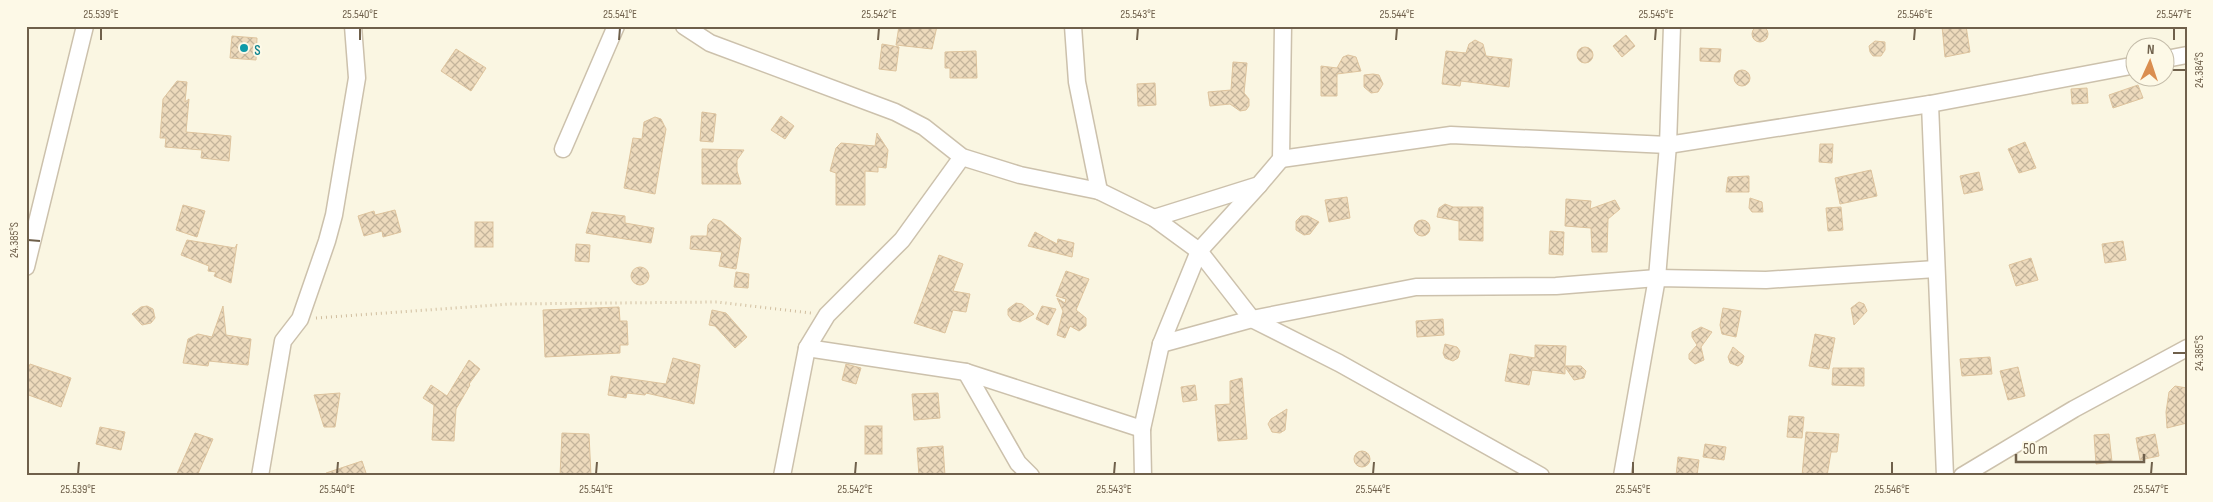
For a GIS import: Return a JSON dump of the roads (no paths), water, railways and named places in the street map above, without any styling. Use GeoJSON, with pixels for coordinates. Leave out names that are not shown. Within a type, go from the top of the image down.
{"type":"FeatureCollection","features":[{"type":"Feature","properties":{"kind":"street"},"geometry":{"type":"LineString","coordinates":[[26,267],[85,26]]}},
{"type":"Feature","properties":{"kind":"street"},"geometry":{"type":"LineString","coordinates":[[260,476],[283,341],[300,319],[328,241],[334,215],[357,78],[353,26]]}},
{"type":"Feature","properties":{"kind":"street"},"geometry":{"type":"LineString","coordinates":[[563,149],[616,26]]}},
{"type":"Feature","properties":{"kind":"street"},"geometry":{"type":"LineString","coordinates":[[684,26],[710,43],[895,112],[924,126],[962,157],[1020,175],[1099,192],[1154,218],[1199,251],[1252,318],[1339,363],[1541,476]]}},
{"type":"Feature","properties":{"kind":"street"},"geometry":{"type":"LineString","coordinates":[[1073,26],[1077,82],[1099,192]]}},
{"type":"Feature","properties":{"kind":"street"},"geometry":{"type":"LineString","coordinates":[[1143,476],[1142,429],[1161,344],[1199,251],[1281,159],[1283,26]]}},
{"type":"Feature","properties":{"kind":"street"},"geometry":{"type":"LineString","coordinates":[[1622,476],[1657,278],[1668,145],[1672,26]]}},
{"type":"Feature","properties":{"kind":"street"},"geometry":{"type":"LineString","coordinates":[[1281,159],[1451,135],[1668,145],[1930,104],[2126,67]]}},
{"type":"Feature","properties":{"kind":"street"},"geometry":{"type":"LineString","coordinates":[[1930,104],[1945,476]]}},
{"type":"Feature","properties":{"kind":"street"},"geometry":{"type":"LineString","coordinates":[[782,476],[807,348],[827,315],[902,240],[962,157]]}},
{"type":"Feature","properties":{"kind":"street"},"geometry":{"type":"LineString","coordinates":[[1154,218],[1259,185]]}},
{"type":"Feature","properties":{"kind":"street"},"geometry":{"type":"LineString","coordinates":[[1161,344],[1252,318],[1416,287],[1556,286],[1657,278],[1766,280],[1936,269]]}},
{"type":"Feature","properties":{"kind":"street"},"geometry":{"type":"LineString","coordinates":[[807,348],[966,372],[1142,429]]}},
{"type":"Feature","properties":{"kind":"street"},"geometry":{"type":"LineString","coordinates":[[1962,476],[2074,409],[2187,348]]}},
{"type":"Feature","properties":{"kind":"street"},"geometry":{"type":"LineString","coordinates":[[966,372],[1018,463],[1031,476]]}},
{"type":"Feature","properties":{"kind":"place","name":"s"},"geometry":{"type":"Point","coordinates":[244,48]}}]}
